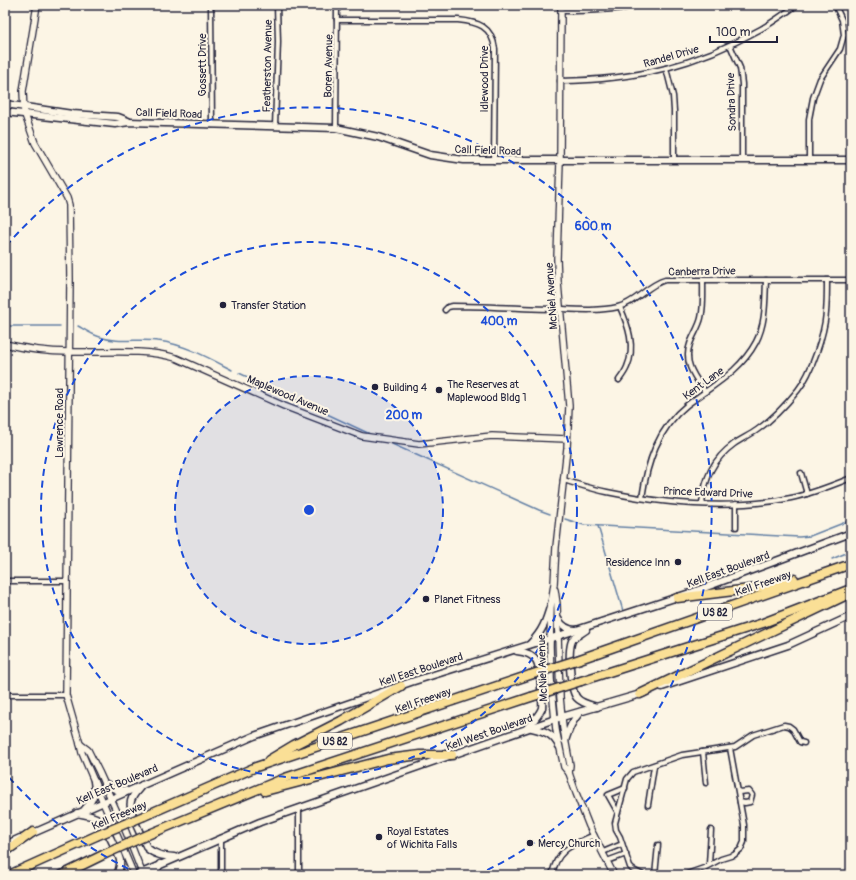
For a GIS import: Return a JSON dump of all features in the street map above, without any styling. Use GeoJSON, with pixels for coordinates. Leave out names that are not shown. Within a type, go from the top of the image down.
{"type":"FeatureCollection","features":[{"type":"Feature","properties":{"kind":"highway"},"geometry":{"type":"LineString","coordinates":[[677,598],[766,587],[851,564]]}},
{"type":"Feature","properties":{"kind":"highway","name":"Kell Freeway"},"geometry":{"type":"LineString","coordinates":[[9,875],[96,836],[256,768],[580,659],[851,564]]}},
{"type":"Feature","properties":{"kind":"highway","name":"US 82"},"geometry":{"type":"LineString","coordinates":[[62,875],[152,833],[285,778],[763,623],[851,589]]}},
{"type":"Feature","properties":{"kind":"highway"},"geometry":{"type":"LineString","coordinates":[[640,694],[851,593]]}},
{"type":"Feature","properties":{"kind":"highway"},"geometry":{"type":"LineString","coordinates":[[256,768],[294,745],[341,721],[401,686]]}},
{"type":"Feature","properties":{"kind":"highway"},"geometry":{"type":"LineString","coordinates":[[243,796],[285,786],[328,773],[388,759],[420,755],[452,755]]}},
{"type":"Feature","properties":{"kind":"highway"},"geometry":{"type":"LineString","coordinates":[[5,852],[33,832]]}},
{"type":"Feature","properties":{"kind":"main road","name":"Call Field Road"},"geometry":{"type":"LineString","coordinates":[[5,104],[24,111]]}},
{"type":"Feature","properties":{"kind":"main road","name":"Call Field Road"},"geometry":{"type":"LineString","coordinates":[[5,112],[24,111],[115,124],[129,122],[336,128],[378,137],[430,155],[445,158],[494,161],[851,160]]}},
{"type":"Feature","properties":{"kind":"main road","name":"Kell East Boulevard"},"geometry":{"type":"LineString","coordinates":[[5,845],[254,736],[401,686],[677,598],[851,534]]}},
{"type":"Feature","properties":{"kind":"main road"},"geometry":{"type":"LineString","coordinates":[[529,646],[539,636],[546,623],[551,604]]}},
{"type":"Feature","properties":{"kind":"main road","name":"Kell West Boulevard"},"geometry":{"type":"LineString","coordinates":[[139,874],[260,822],[555,719],[700,675],[788,644],[851,616]]}},
{"type":"Feature","properties":{"kind":"main road"},"geometry":{"type":"LineString","coordinates":[[558,619],[564,627],[579,630]]}},
{"type":"Feature","properties":{"kind":"main road"},"geometry":{"type":"LineString","coordinates":[[590,626],[573,639],[569,656],[573,692],[577,699],[597,707]]}},
{"type":"Feature","properties":{"kind":"main road"},"geometry":{"type":"LineString","coordinates":[[514,650],[530,654],[535,657],[539,663],[542,708],[528,729]]}},
{"type":"Feature","properties":{"kind":"main road"},"geometry":{"type":"LineString","coordinates":[[566,741],[571,724],[581,711]]}},
{"type":"Feature","properties":{"kind":"main road"},"geometry":{"type":"LineString","coordinates":[[528,729],[544,730],[556,739],[559,746]]}},
{"type":"Feature","properties":{"kind":"main road"},"geometry":{"type":"LineString","coordinates":[[83,810],[94,796],[94,781]]}},
{"type":"Feature","properties":{"kind":"main road"},"geometry":{"type":"LineString","coordinates":[[104,784],[117,790],[129,790]]}},
{"type":"Feature","properties":{"kind":"main road"},"geometry":{"type":"LineString","coordinates":[[143,784],[134,794],[131,801],[130,810],[147,848],[160,856],[176,857]]}},
{"type":"Feature","properties":{"kind":"main road"},"geometry":{"type":"LineString","coordinates":[[77,813],[91,816],[99,820],[104,826],[120,860],[119,869],[116,875]]}},
{"type":"Feature","properties":{"kind":"main road"},"geometry":{"type":"LineString","coordinates":[[154,875],[160,864]]}},
{"type":"Feature","properties":{"kind":"street"},"geometry":{"type":"LineString","coordinates":[[24,111],[24,82],[37,5]]}},
{"type":"Feature","properties":{"kind":"street","name":"Gossett Drive"},"geometry":{"type":"LineString","coordinates":[[211,5],[212,125]]}},
{"type":"Feature","properties":{"kind":"street","name":"Featherston Avenue"},"geometry":{"type":"LineString","coordinates":[[275,126],[278,42],[276,5]]}},
{"type":"Feature","properties":{"kind":"street","name":"Boren Avenue"},"geometry":{"type":"LineString","coordinates":[[336,128],[338,5]]}},
{"type":"Feature","properties":{"kind":"street"},"geometry":{"type":"LineString","coordinates":[[561,8],[594,11],[622,9],[643,5]]}},
{"type":"Feature","properties":{"kind":"street","name":"Randel Drive"},"geometry":{"type":"LineString","coordinates":[[560,81],[610,79],[633,76],[697,59],[730,45],[762,28],[797,5]]}},
{"type":"Feature","properties":{"kind":"street"},"geometry":{"type":"LineString","coordinates":[[809,159],[809,119],[813,98],[820,79],[840,49],[844,35],[842,20],[835,5]]}},
{"type":"Feature","properties":{"kind":"street","name":"McNiel Avenue"},"geometry":{"type":"LineString","coordinates":[[561,8],[558,259],[569,395],[567,439],[551,604],[551,679],[555,719],[564,767],[569,773],[594,835],[614,875]]}},
{"type":"Feature","properties":{"kind":"street","name":"Idlewood Drive"},"geometry":{"type":"LineString","coordinates":[[338,20],[458,20],[477,22],[488,31],[494,43],[495,49],[494,161]]}},
{"type":"Feature","properties":{"kind":"street","name":"Sondra Drive"},"geometry":{"type":"LineString","coordinates":[[730,45],[740,68],[742,84],[742,160]]}},
{"type":"Feature","properties":{"kind":"street"},"geometry":{"type":"LineString","coordinates":[[666,68],[673,96],[674,160]]}},
{"type":"Feature","properties":{"kind":"street","name":"Lawrence Road"},"geometry":{"type":"LineString","coordinates":[[24,111],[36,142],[67,198],[69,205],[70,352],[66,696],[82,753],[103,801],[139,874]]}},
{"type":"Feature","properties":{"kind":"street","name":"Canberra Drive"},"geometry":{"type":"LineString","coordinates":[[445,310],[448,307],[453,306],[606,309],[620,306],[631,301],[661,281],[682,279],[851,280]]}},
{"type":"Feature","properties":{"kind":"street"},"geometry":{"type":"LineString","coordinates":[[703,280],[703,304],[701,318],[690,344],[688,363],[693,374],[706,392]]}},
{"type":"Feature","properties":{"kind":"street","name":"Kent Lane"},"geometry":{"type":"LineString","coordinates":[[642,498],[649,462],[656,444],[673,417],[734,372],[745,360],[756,342],[763,324],[766,280]]}},
{"type":"Feature","properties":{"kind":"street"},"geometry":{"type":"LineString","coordinates":[[702,504],[707,477],[723,452],[772,419],[799,389],[808,374],[818,346],[826,315],[827,280]]}},
{"type":"Feature","properties":{"kind":"street"},"geometry":{"type":"LineString","coordinates":[[619,380],[628,366],[631,349],[628,325],[620,306]]}},
{"type":"Feature","properties":{"kind":"street","name":"Maplewood Avenue"},"geometry":{"type":"LineString","coordinates":[[5,344],[30,350],[160,353],[176,358],[284,406],[362,436],[419,444],[492,436],[567,439]]}},
{"type":"Feature","properties":{"kind":"street"},"geometry":{"type":"LineString","coordinates":[[801,473],[807,494]]}},
{"type":"Feature","properties":{"kind":"street","name":"Prince Edward Drive"},"geometry":{"type":"LineString","coordinates":[[563,480],[606,492],[642,498],[702,504],[736,504],[768,502],[807,494],[851,478]]}},
{"type":"Feature","properties":{"kind":"street"},"geometry":{"type":"LineString","coordinates":[[736,504],[736,527]]}},
{"type":"Feature","properties":{"kind":"street"},"geometry":{"type":"LineString","coordinates":[[5,581],[67,581]]}},
{"type":"Feature","properties":{"kind":"street","name":"McNiel Avenue"},"geometry":{"type":"LineString","coordinates":[[554,584],[558,619],[562,717],[570,765],[569,773]]}},
{"type":"Feature","properties":{"kind":"street"},"geometry":{"type":"LineString","coordinates":[[5,695],[66,696]]}},
{"type":"Feature","properties":{"kind":"street"},"geometry":{"type":"LineString","coordinates":[[643,875],[630,867],[615,827],[617,812],[627,779],[633,772],[654,766],[682,755],[735,747],[753,735],[784,726],[790,726],[800,742],[804,743]]}},
{"type":"Feature","properties":{"kind":"street","name":"Lawrence Road"},"geometry":{"type":"LineString","coordinates":[[80,744],[88,750],[111,798],[139,874]]}},
{"type":"Feature","properties":{"kind":"street"},"geometry":{"type":"LineString","coordinates":[[684,875],[734,855],[741,849],[744,842],[744,825],[730,748]]}},
{"type":"Feature","properties":{"kind":"street"},"geometry":{"type":"LineString","coordinates":[[703,752],[706,783]]}},
{"type":"Feature","properties":{"kind":"street"},"geometry":{"type":"LineString","coordinates":[[648,805],[654,766]]}},
{"type":"Feature","properties":{"kind":"street"},"geometry":{"type":"LineString","coordinates":[[617,812],[608,795],[625,788]]}},
{"type":"Feature","properties":{"kind":"street"},"geometry":{"type":"LineString","coordinates":[[738,792],[749,791],[752,795],[750,802],[740,802]]}},
{"type":"Feature","properties":{"kind":"street"},"geometry":{"type":"LineString","coordinates":[[299,808],[299,875]]}},
{"type":"Feature","properties":{"kind":"street"},"geometry":{"type":"LineString","coordinates":[[709,864],[711,830]]}},
{"type":"Feature","properties":{"kind":"street"},"geometry":{"type":"LineString","coordinates":[[552,875],[554,864],[561,853],[569,847],[594,835]]}},
{"type":"Feature","properties":{"kind":"street"},"geometry":{"type":"LineString","coordinates":[[221,838],[221,875]]}},
{"type":"Feature","properties":{"kind":"street"},"geometry":{"type":"LineString","coordinates":[[603,852],[622,844]]}},
{"type":"Feature","properties":{"kind":"street"},"geometry":{"type":"LineString","coordinates":[[655,875],[658,845]]}},
{"type":"Feature","properties":{"kind":"street"},"geometry":{"type":"LineString","coordinates":[[607,861],[626,854]]}},
{"type":"Feature","properties":{"kind":"waterway"},"geometry":{"type":"LineString","coordinates":[[5,326],[60,326]]}},
{"type":"Feature","properties":{"kind":"waterway"},"geometry":{"type":"LineString","coordinates":[[78,326],[94,335],[107,339],[121,341],[151,340],[177,345],[196,352],[232,370]]}},
{"type":"Feature","properties":{"kind":"waterway"},"geometry":{"type":"LineString","coordinates":[[239,373],[370,434]]}},
{"type":"Feature","properties":{"kind":"waterway"},"geometry":{"type":"LineString","coordinates":[[392,444],[550,514]]}},
{"type":"Feature","properties":{"kind":"waterway"},"geometry":{"type":"LineString","coordinates":[[565,519],[584,525],[799,537],[810,536],[851,520]]}},
{"type":"Feature","properties":{"kind":"waterway"},"geometry":{"type":"LineString","coordinates":[[598,526],[623,611]]}},
{"type":"Feature","properties":{"kind":"waterway"},"geometry":{"type":"LineString","coordinates":[[832,559],[851,551]]}},
{"type":"Feature","properties":{"kind":"place","name":"Transfer Station"},"geometry":{"type":"Point","coordinates":[223,305]}},
{"type":"Feature","properties":{"kind":"place","name":"Building 4"},"geometry":{"type":"Point","coordinates":[375,387]}},
{"type":"Feature","properties":{"kind":"place","name":"The Reserves at Maplewood Bldg 1"},"geometry":{"type":"Point","coordinates":[439,390]}},
{"type":"Feature","properties":{"kind":"place","name":"Residence Inn"},"geometry":{"type":"Point","coordinates":[678,562]}},
{"type":"Feature","properties":{"kind":"place","name":"Planet Fitness"},"geometry":{"type":"Point","coordinates":[426,599]}},
{"type":"Feature","properties":{"kind":"place","name":"Royal Estates of Wichita Falls"},"geometry":{"type":"Point","coordinates":[379,837]}},
{"type":"Feature","properties":{"kind":"place","name":"Mercy Church"},"geometry":{"type":"Point","coordinates":[530,843]}}]}
